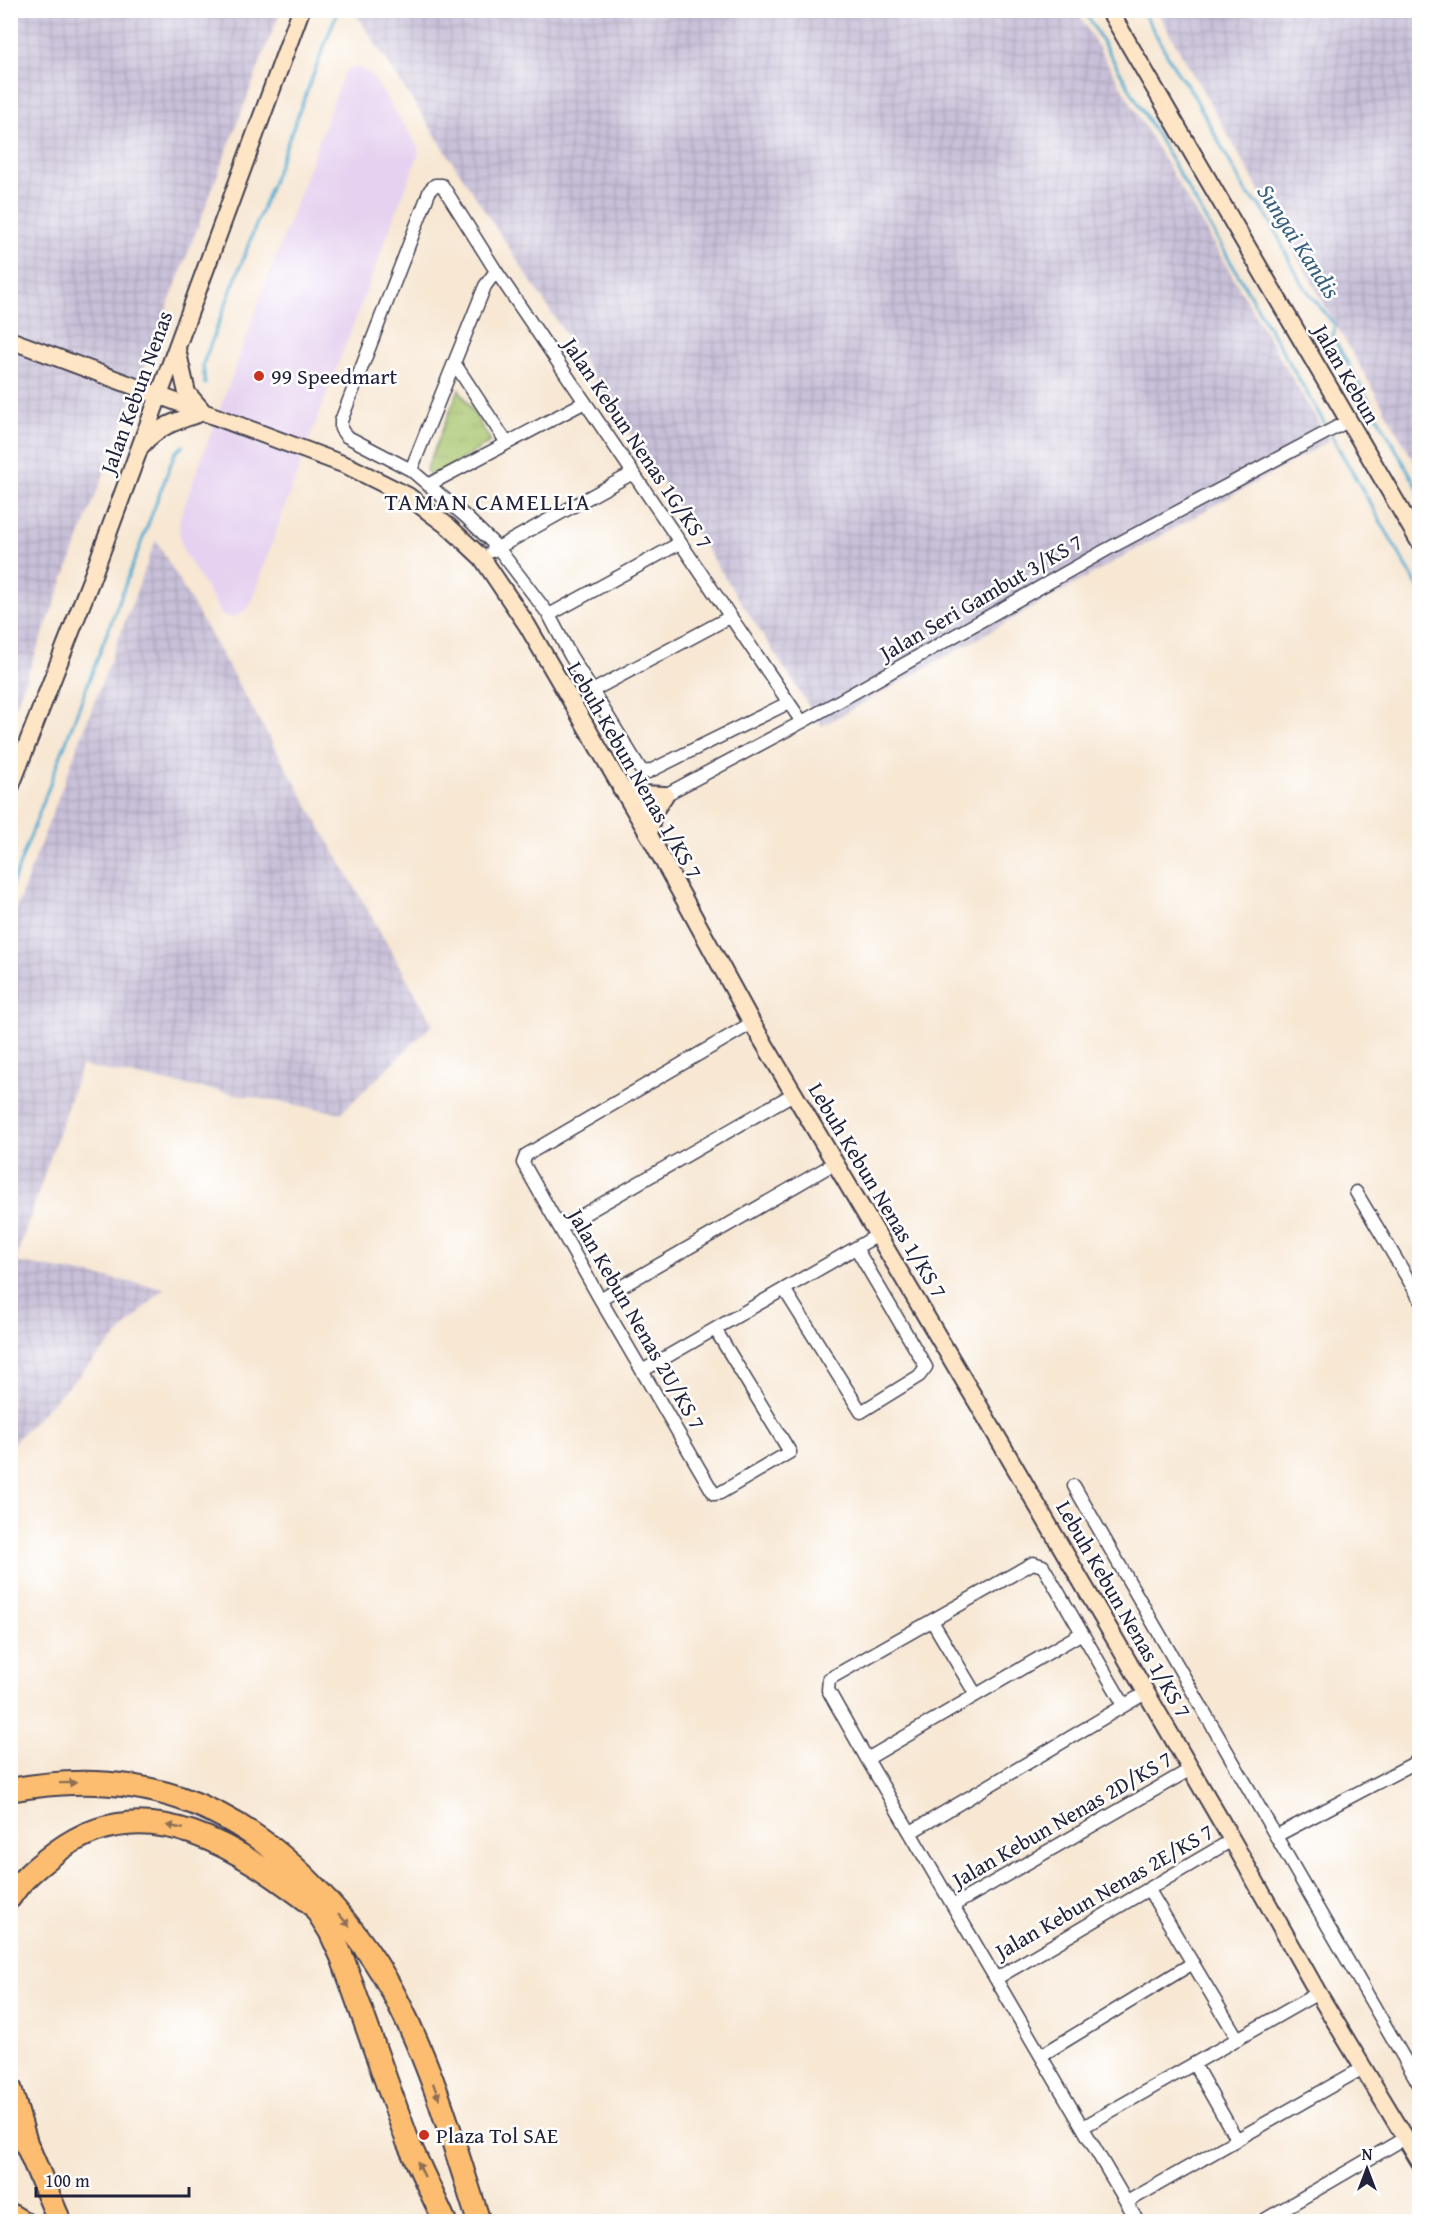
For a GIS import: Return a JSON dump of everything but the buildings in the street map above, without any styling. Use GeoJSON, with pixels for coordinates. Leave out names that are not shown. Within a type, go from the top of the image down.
{"type":"FeatureCollection","features":[{"type":"Feature","properties":{"kind":"highway"},"geometry":{"type":"LineString","coordinates":[[10,1790],[57,1783],[99,1782],[156,1791],[188,1800],[220,1814],[263,1840],[294,1866],[346,1920],[364,1944],[399,2004],[426,2065],[449,2127],[478,2222]]}},
{"type":"Feature","properties":{"kind":"highway"},"geometry":{"type":"LineString","coordinates":[[195,1816],[245,1841],[264,1854],[295,1881],[316,1907],[330,1931],[348,1973],[408,2142],[445,2222]]}},
{"type":"Feature","properties":{"kind":"highway"},"geometry":{"type":"LineString","coordinates":[[10,1897],[20,1881],[81,1836],[125,1825],[145,1824],[181,1827],[217,1841],[252,1861],[316,1907]]}},
{"type":"Feature","properties":{"kind":"highway"},"geometry":{"type":"LineString","coordinates":[[10,2088],[26,2143],[60,2222]]}},
{"type":"Feature","properties":{"kind":"highway"},"geometry":{"type":"LineString","coordinates":[[10,2215],[22,2222]]}},
{"type":"Feature","properties":{"kind":"street","name":"Jalan Kebun Nenas"},"geometry":{"type":"LineString","coordinates":[[10,788],[91,580],[302,10]]}},
{"type":"Feature","properties":{"kind":"street","name":"Jalan Kebun"},"geometry":{"type":"LineString","coordinates":[[1109,10],[1335,427],[1419,543]]}},
{"type":"Feature","properties":{"kind":"street","name":"Jalan Kebun Nenas 1G/KS 7"},"geometry":{"type":"LineString","coordinates":[[411,470],[346,436],[341,429],[341,421],[430,190],[435,185],[442,185],[496,271],[802,722]]}},
{"type":"Feature","properties":{"kind":"street"},"geometry":{"type":"LineString","coordinates":[[496,271],[485,286],[411,470],[466,516],[498,548],[549,615],[570,655],[641,770],[648,772],[788,703]]}},
{"type":"Feature","properties":{"kind":"street","name":"Lebuh Kebun Nenas 1/KS 7"},"geometry":{"type":"LineString","coordinates":[[10,340],[308,449],[384,483],[424,508],[482,558],[526,625],[635,811],[752,1023],[1147,1692],[1318,1993],[1419,2162]]}},
{"type":"Feature","properties":{"kind":"street"},"geometry":{"type":"LineString","coordinates":[[139,448],[150,436],[171,422],[198,410],[187,393],[176,348]]}},
{"type":"Feature","properties":{"kind":"street"},"geometry":{"type":"LineString","coordinates":[[455,363],[507,443]]}},
{"type":"Feature","properties":{"kind":"street"},"geometry":{"type":"LineString","coordinates":[[428,485],[585,402]]}},
{"type":"Feature","properties":{"kind":"street","name":"Jalan Seri Gambut 3/KS 7"},"geometry":{"type":"LineString","coordinates":[[635,811],[802,722],[1052,580],[1335,427]]}},
{"type":"Feature","properties":{"kind":"street"},"geometry":{"type":"LineString","coordinates":[[482,558],[633,473]]}},
{"type":"Feature","properties":{"kind":"street"},"geometry":{"type":"LineString","coordinates":[[549,615],[680,543]]}},
{"type":"Feature","properties":{"kind":"street"},"geometry":{"type":"LineString","coordinates":[[592,691],[730,617]]}},
{"type":"Feature","properties":{"kind":"street"},"geometry":{"type":"LineString","coordinates":[[621,789],[639,795],[665,795]]}},
{"type":"Feature","properties":{"kind":"street"},"geometry":{"type":"LineString","coordinates":[[649,835],[653,813],[665,795]]}},
{"type":"Feature","properties":{"kind":"street","name":"Jalan Kebun Nenas 2U/KS 7"},"geometry":{"type":"LineString","coordinates":[[715,1329],[790,1452],[720,1493],[712,1492],[523,1162],[526,1155],[752,1023]]}},
{"type":"Feature","properties":{"kind":"street"},"geometry":{"type":"LineString","coordinates":[[560,1228],[795,1093]]}},
{"type":"Feature","properties":{"kind":"street"},"geometry":{"type":"LineString","coordinates":[[600,1299],[835,1163]]}},
{"type":"Feature","properties":{"kind":"street"},"geometry":{"type":"LineString","coordinates":[[1356,1192],[1419,1299]]}},
{"type":"Feature","properties":{"kind":"street"},"geometry":{"type":"LineString","coordinates":[[642,1371],[878,1235]]}},
{"type":"Feature","properties":{"kind":"street"},"geometry":{"type":"LineString","coordinates":[[784,1289],[861,1412],[919,1376],[925,1371],[925,1365],[856,1248]]}},
{"type":"Feature","properties":{"kind":"street"},"geometry":{"type":"LineString","coordinates":[[1074,1486],[1419,2086]]}},
{"type":"Feature","properties":{"kind":"street"},"geometry":{"type":"LineString","coordinates":[[1124,1705],[1043,1566],[1039,1563],[1033,1563],[829,1679],[828,1690],[1138,2222]]}},
{"type":"Feature","properties":{"kind":"street"},"geometry":{"type":"LineString","coordinates":[[932,1621],[976,1695]]}},
{"type":"Feature","properties":{"kind":"street"},"geometry":{"type":"LineString","coordinates":[[867,1759],[1082,1633]]}},
{"type":"Feature","properties":{"kind":"street"},"geometry":{"type":"LineString","coordinates":[[911,1832],[1147,1692]]}},
{"type":"Feature","properties":{"kind":"street"},"geometry":{"type":"LineString","coordinates":[[1276,1836],[1419,1760]]}},
{"type":"Feature","properties":{"kind":"street","name":"Jalan Kebun Nenas 2D/KS 7"},"geometry":{"type":"LineString","coordinates":[[954,1905],[1191,1769]]}},
{"type":"Feature","properties":{"kind":"street","name":"Jalan Kebun Nenas 2E/KS 7"},"geometry":{"type":"LineString","coordinates":[[997,1978],[1232,1840]]}},
{"type":"Feature","properties":{"kind":"street"},"geometry":{"type":"LineString","coordinates":[[1149,1890],[1238,2039]]}},
{"type":"Feature","properties":{"kind":"street"},"geometry":{"type":"LineString","coordinates":[[1042,2055],[1193,1964]]}},
{"type":"Feature","properties":{"kind":"street"},"geometry":{"type":"LineString","coordinates":[[1083,2127],[1318,1993]]}},
{"type":"Feature","properties":{"kind":"street"},"geometry":{"type":"LineString","coordinates":[[1194,2064],[1237,2140]]}},
{"type":"Feature","properties":{"kind":"street"},"geometry":{"type":"LineString","coordinates":[[1127,2202],[1363,2068]]}},
{"type":"Feature","properties":{"kind":"street"},"geometry":{"type":"LineString","coordinates":[[1261,2222],[1280,2217],[1405,2138]]}},
{"type":"Feature","properties":{"kind":"shaded area"},"geometry":{"type":"Polygon","coordinates":[[[11,11],[280,11],[11,718],[11,11]]]}},
{"type":"Feature","properties":{"kind":"shaded area"},"geometry":{"type":"Polygon","coordinates":[[[354,11],[1077,11],[1329,441],[822,726],[354,11]]]}},
{"type":"Feature","properties":{"kind":"shaded area"},"geometry":{"type":"Polygon","coordinates":[[[1157,11],[1419,11],[1419,470],[1157,11]]]}},
{"type":"Feature","properties":{"kind":"shaded area"},"geometry":{"type":"Polygon","coordinates":[[[349,68],[359,68],[371,74],[417,145],[419,153],[308,443],[249,608],[235,617],[228,617],[222,615],[183,550],[179,533],[180,517],[344,73],[349,68]]]}},
{"type":"Feature","properties":{"kind":"shaded area"},"geometry":{"type":"Polygon","coordinates":[[[156,540],[433,1024],[341,1113],[81,1066],[15,1262],[164,1288],[11,1445],[11,922],[156,540]]]}},
{"type":"Feature","properties":{"kind":"green space"},"geometry":{"type":"Polygon","coordinates":[[[459,389],[491,441],[433,478],[426,470],[459,389]]]}},
{"type":"Feature","properties":{"kind":"waterway"},"geometry":{"type":"LineString","coordinates":[[205,384],[203,364],[338,10]]}},
{"type":"Feature","properties":{"kind":"waterway"},"geometry":{"type":"LineString","coordinates":[[1084,10],[1328,429]]}},
{"type":"Feature","properties":{"kind":"waterway","name":"Sungai Kandis"},"geometry":{"type":"LineString","coordinates":[[1142,10],[1177,72],[1192,92],[1247,194],[1265,212],[1300,280],[1335,325],[1333,337],[1420,492]]}},
{"type":"Feature","properties":{"kind":"waterway"},"geometry":{"type":"LineString","coordinates":[[1331,435],[1420,590]]}},
{"type":"Feature","properties":{"kind":"waterway"},"geometry":{"type":"LineString","coordinates":[[10,890],[175,453],[183,446]]}},
{"type":"Feature","properties":{"kind":"place","name":"99 Speedmart"},"geometry":{"type":"Point","coordinates":[259,376]}},
{"type":"Feature","properties":{"kind":"place","name":"Plaza Tol SAE"},"geometry":{"type":"Point","coordinates":[424,2135]}},
{"type":"Feature","properties":{"kind":"district","name":"TAMAN CAMELLIA"},"geometry":{"type":"Point","coordinates":[488,501]}}]}
